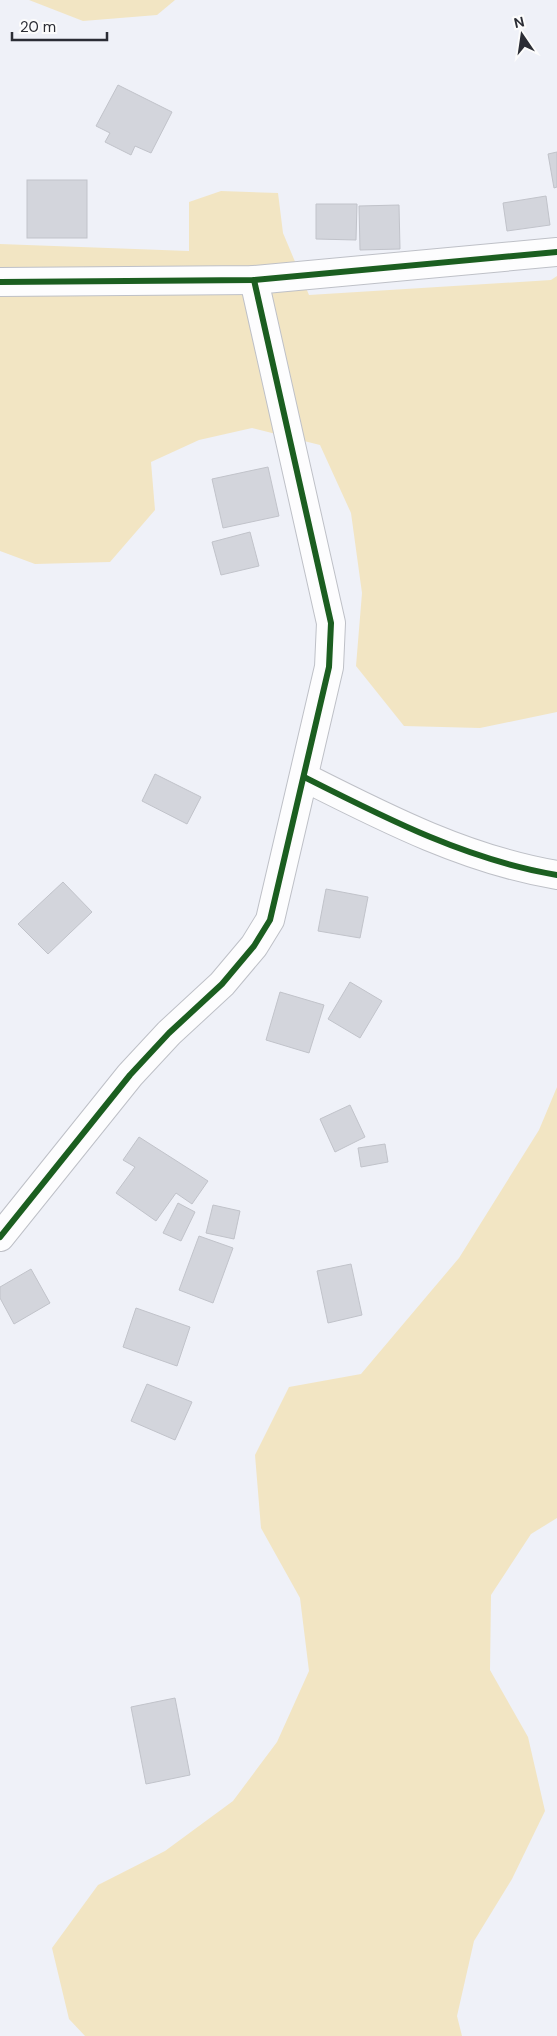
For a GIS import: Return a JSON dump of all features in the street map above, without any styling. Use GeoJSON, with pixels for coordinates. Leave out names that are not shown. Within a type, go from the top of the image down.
{"type":"FeatureCollection","features":[{"type":"Feature","properties":{"kind":"street"},"geometry":{"type":"LineString","coordinates":[[0,282],[254,280],[557,252]]}},
{"type":"Feature","properties":{"kind":"street"},"geometry":{"type":"LineString","coordinates":[[0,1238],[130,1075],[170,1033],[222,984],[254,946],[270,920],[329,667],[331,623],[254,280]]}},
{"type":"Feature","properties":{"kind":"street"},"geometry":{"type":"LineString","coordinates":[[304,778],[408,830],[516,868],[557,875]]}},
{"type":"Feature","properties":{"kind":"shaded area"},"geometry":{"type":"Polygon","coordinates":[[[29,0],[175,0],[157,15],[83,21],[29,0]]]}},
{"type":"Feature","properties":{"kind":"shaded area"},"geometry":{"type":"Polygon","coordinates":[[[221,191],[278,193],[283,233],[309,295],[551,280],[557,276],[557,712],[480,728],[404,726],[356,666],[362,593],[351,513],[320,445],[252,428],[199,440],[151,462],[155,510],[110,562],[35,564],[0,551],[0,244],[189,251],[189,202],[221,191]]]}},
{"type":"Feature","properties":{"kind":"shaded area"},"geometry":{"type":"Polygon","coordinates":[[[557,1087],[557,1518],[531,1534],[491,1595],[490,1670],[528,1737],[545,1811],[512,1879],[474,1941],[457,2016],[462,2036],[85,2036],[69,2019],[52,1948],[98,1885],[165,1851],[233,1801],[277,1742],[309,1671],[300,1598],[261,1528],[255,1455],[289,1387],[361,1374],[459,1258],[539,1130],[557,1087]]]}},
{"type":"Feature","properties":{"kind":"building"},"geometry":{"type":"Polygon","coordinates":[[[118,85],[172,112],[151,153],[135,146],[131,155],[105,142],[110,133],[96,126],[118,85]]]}},
{"type":"Feature","properties":{"kind":"building"},"geometry":{"type":"Polygon","coordinates":[[[557,152],[557,187],[554,188],[548,154],[557,152]]]}},
{"type":"Feature","properties":{"kind":"building"},"geometry":{"type":"Polygon","coordinates":[[[27,180],[87,180],[87,238],[27,238],[27,180]]]}},
{"type":"Feature","properties":{"kind":"building"},"geometry":{"type":"Polygon","coordinates":[[[546,196],[550,225],[507,231],[503,203],[546,196]]]}},
{"type":"Feature","properties":{"kind":"building"},"geometry":{"type":"Polygon","coordinates":[[[316,204],[357,204],[356,240],[316,239],[316,204]]]}},
{"type":"Feature","properties":{"kind":"building"},"geometry":{"type":"Polygon","coordinates":[[[399,205],[400,249],[360,250],[359,206],[399,205]]]}},
{"type":"Feature","properties":{"kind":"building"},"geometry":{"type":"Polygon","coordinates":[[[268,467],[279,516],[223,528],[212,479],[268,467]]]}},
{"type":"Feature","properties":{"kind":"building"},"geometry":{"type":"Polygon","coordinates":[[[250,532],[259,566],[221,575],[212,542],[250,532]]]}},
{"type":"Feature","properties":{"kind":"building"},"geometry":{"type":"Polygon","coordinates":[[[155,774],[201,797],[187,824],[142,801],[155,774]]]}},
{"type":"Feature","properties":{"kind":"building"},"geometry":{"type":"Polygon","coordinates":[[[63,882],[92,912],[48,954],[18,924],[63,882]]]}},
{"type":"Feature","properties":{"kind":"building"},"geometry":{"type":"Polygon","coordinates":[[[326,889],[368,897],[360,938],[318,931],[326,889]]]}},
{"type":"Feature","properties":{"kind":"building"},"geometry":{"type":"Polygon","coordinates":[[[350,982],[382,1001],[360,1038],[328,1019],[350,982]]]}},
{"type":"Feature","properties":{"kind":"building"},"geometry":{"type":"Polygon","coordinates":[[[280,992],[324,1005],[309,1053],[266,1040],[280,992]]]}},
{"type":"Feature","properties":{"kind":"building"},"geometry":{"type":"Polygon","coordinates":[[[350,1105],[365,1137],[335,1152],[320,1119],[350,1105]]]}},
{"type":"Feature","properties":{"kind":"building"},"geometry":{"type":"Polygon","coordinates":[[[139,1137],[208,1181],[192,1204],[176,1193],[156,1221],[116,1193],[135,1167],[123,1160],[139,1137]]]}},
{"type":"Feature","properties":{"kind":"building"},"geometry":{"type":"Polygon","coordinates":[[[385,1144],[388,1162],[361,1167],[358,1148],[385,1144]]]}},
{"type":"Feature","properties":{"kind":"building"},"geometry":{"type":"Polygon","coordinates":[[[178,1203],[195,1212],[181,1241],[163,1233],[178,1203]]]}},
{"type":"Feature","properties":{"kind":"building"},"geometry":{"type":"Polygon","coordinates":[[[213,1205],[240,1211],[234,1239],[206,1233],[213,1205]]]}},
{"type":"Feature","properties":{"kind":"building"},"geometry":{"type":"Polygon","coordinates":[[[199,1236],[233,1248],[213,1303],[179,1290],[199,1236]]]}},
{"type":"Feature","properties":{"kind":"building"},"geometry":{"type":"Polygon","coordinates":[[[351,1264],[362,1315],[328,1323],[317,1271],[351,1264]]]}},
{"type":"Feature","properties":{"kind":"building"},"geometry":{"type":"Polygon","coordinates":[[[31,1269],[50,1303],[14,1324],[0,1298],[0,1287],[31,1269]]]}},
{"type":"Feature","properties":{"kind":"building"},"geometry":{"type":"Polygon","coordinates":[[[136,1308],[190,1327],[177,1366],[123,1347],[136,1308]]]}},
{"type":"Feature","properties":{"kind":"building"},"geometry":{"type":"Polygon","coordinates":[[[147,1384],[192,1402],[175,1440],[131,1421],[147,1384]]]}},
{"type":"Feature","properties":{"kind":"building"},"geometry":{"type":"Polygon","coordinates":[[[175,1698],[190,1775],[146,1784],[131,1707],[175,1698]]]}},
{"type":"Feature","properties":{"kind":"cycle path"},"geometry":{"type":"LineString","coordinates":[[0,282],[254,280],[557,252]]}},
{"type":"Feature","properties":{"kind":"cycle path"},"geometry":{"type":"LineString","coordinates":[[0,1237],[130,1075],[169,1033],[222,984],[254,946],[270,920],[329,667],[331,623],[254,280]]}},
{"type":"Feature","properties":{"kind":"cycle path"},"geometry":{"type":"LineString","coordinates":[[304,777],[365,808],[427,836],[491,859],[557,875]]}}]}
